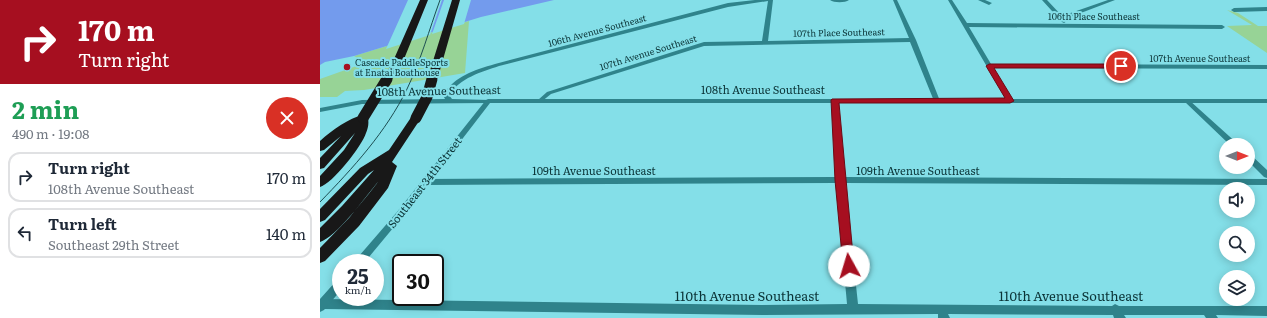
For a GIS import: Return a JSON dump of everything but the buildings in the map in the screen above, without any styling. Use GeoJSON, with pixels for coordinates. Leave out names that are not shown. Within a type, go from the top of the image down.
{"type":"FeatureCollection","features":[{"type":"Feature","properties":{"kind":"highway"},"geometry":{"type":"LineString","coordinates":[[320,165],[358,123],[396,65],[424,0]]}},
{"type":"Feature","properties":{"kind":"highway"},"geometry":{"type":"LineString","coordinates":[[320,237],[343,216],[370,186],[397,150],[416,118],[427,97],[456,0]]}},
{"type":"Feature","properties":{"kind":"highway"},"geometry":{"type":"LineString","coordinates":[[320,147],[332,136],[358,123]]}},
{"type":"Feature","properties":{"kind":"highway"},"geometry":{"type":"LineString","coordinates":[[320,183],[358,140],[358,123]]}},
{"type":"Feature","properties":{"kind":"highway"},"geometry":{"type":"LineString","coordinates":[[320,217],[364,171],[397,150]]}},
{"type":"Feature","properties":{"kind":"highway"},"geometry":{"type":"LineString","coordinates":[[320,257],[354,222],[383,186],[397,150]]}},
{"type":"Feature","properties":{"kind":"street","name":"106th Avenue Southeast"},"geometry":{"type":"LineString","coordinates":[[450,101],[446,95],[449,89],[456,83],[476,72],[497,65],[722,6],[739,2],[767,0]]}},
{"type":"Feature","properties":{"kind":"street"},"geometry":{"type":"LineString","coordinates":[[765,42],[771,0]]}},
{"type":"Feature","properties":{"kind":"street"},"geometry":{"type":"LineString","coordinates":[[832,0],[847,0]]}},
{"type":"Feature","properties":{"kind":"street"},"geometry":{"type":"LineString","coordinates":[[895,0],[937,100]]}},
{"type":"Feature","properties":{"kind":"street"},"geometry":{"type":"LineString","coordinates":[[950,0],[1010,101]]}},
{"type":"Feature","properties":{"kind":"street"},"geometry":{"type":"LineString","coordinates":[[980,0],[989,2]]}},
{"type":"Feature","properties":{"kind":"street"},"geometry":{"type":"LineString","coordinates":[[1044,0],[1068,24]]}},
{"type":"Feature","properties":{"kind":"street"},"geometry":{"type":"LineString","coordinates":[[1061,18],[1113,0]]}},
{"type":"Feature","properties":{"kind":"street"},"geometry":{"type":"LineString","coordinates":[[1234,10],[1267,9]]}},
{"type":"Feature","properties":{"kind":"street","name":"106th Place Southeast"},"geometry":{"type":"LineString","coordinates":[[965,25],[1068,24],[1222,27]]}},
{"type":"Feature","properties":{"kind":"street","name":"107th Place Southeast"},"geometry":{"type":"LineString","coordinates":[[765,42],[913,40]]}},
{"type":"Feature","properties":{"kind":"street","name":"107th Avenue Southeast"},"geometry":{"type":"LineString","coordinates":[[541,100],[549,92],[704,44],[765,42]]}},
{"type":"Feature","properties":{"kind":"street","name":"107th Avenue Southeast"},"geometry":{"type":"LineString","coordinates":[[989,66],[1267,67]]}},
{"type":"Feature","properties":{"kind":"street","name":"108th Avenue Southeast"},"geometry":{"type":"LineString","coordinates":[[320,110],[332,106],[362,102],[541,100],[1267,101]]}},
{"type":"Feature","properties":{"kind":"street"},"geometry":{"type":"LineString","coordinates":[[835,100],[840,180],[853,308]]}},
{"type":"Feature","properties":{"kind":"street","name":"Southeast 34th Street"},"geometry":{"type":"LineString","coordinates":[[366,254],[400,214],[488,101]]}},
{"type":"Feature","properties":{"kind":"street"},"geometry":{"type":"LineString","coordinates":[[1187,101],[1227,138]]}},
{"type":"Feature","properties":{"kind":"street"},"geometry":{"type":"LineString","coordinates":[[1255,164],[1267,175]]}},
{"type":"Feature","properties":{"kind":"street","name":"109th Avenue Southeast"},"geometry":{"type":"LineString","coordinates":[[424,182],[840,180],[1267,182]]}},
{"type":"Feature","properties":{"kind":"street"},"geometry":{"type":"LineString","coordinates":[[322,305],[332,293]]}},
{"type":"Feature","properties":{"kind":"street","name":"110th Avenue Southeast"},"geometry":{"type":"LineString","coordinates":[[322,305],[762,314],[853,308],[943,314],[1209,314],[1267,311]]}},
{"type":"Feature","properties":{"kind":"green space"},"geometry":{"type":"Polygon","coordinates":[[[1227,10],[1238,13],[1258,26],[1267,26],[1267,53],[1227,26],[1252,25],[1227,10]]]}},
{"type":"Feature","properties":{"kind":"green space"},"geometry":{"type":"Polygon","coordinates":[[[469,21],[465,73],[364,90],[345,91],[337,97],[320,97],[320,79],[365,63],[354,56],[469,21]]]}},
{"type":"Feature","properties":{"kind":"water"},"geometry":{"type":"Polygon","coordinates":[[[320,0],[554,0],[481,17],[354,56],[325,62],[320,65],[320,0]]]}},
{"type":"Feature","properties":{"kind":"pier"},"geometry":{"type":"Polygon","coordinates":[[[408,0],[442,0],[430,35],[386,49],[408,0]]]}},
{"type":"Feature","properties":{"kind":"pier"},"geometry":{"type":"Polygon","coordinates":[[[444,0],[471,0],[464,24],[432,34],[444,0]]]}},
{"type":"Feature","properties":{"kind":"tram line"},"geometry":{"type":"LineString","coordinates":[[320,202],[368,149],[399,105],[417,67],[440,0]]}},
{"type":"Feature","properties":{"kind":"place","name":"Cascade PaddleSports at Enatai Boathouse"},"geometry":{"type":"Point","coordinates":[347,67]}},
{"type":"Feature","properties":{"kind":"route"},"geometry":{"type":"LineString","coordinates":[[849,266],[840,180],[835,100],[1010,101],[989,66],[1121,66]]}}]}
